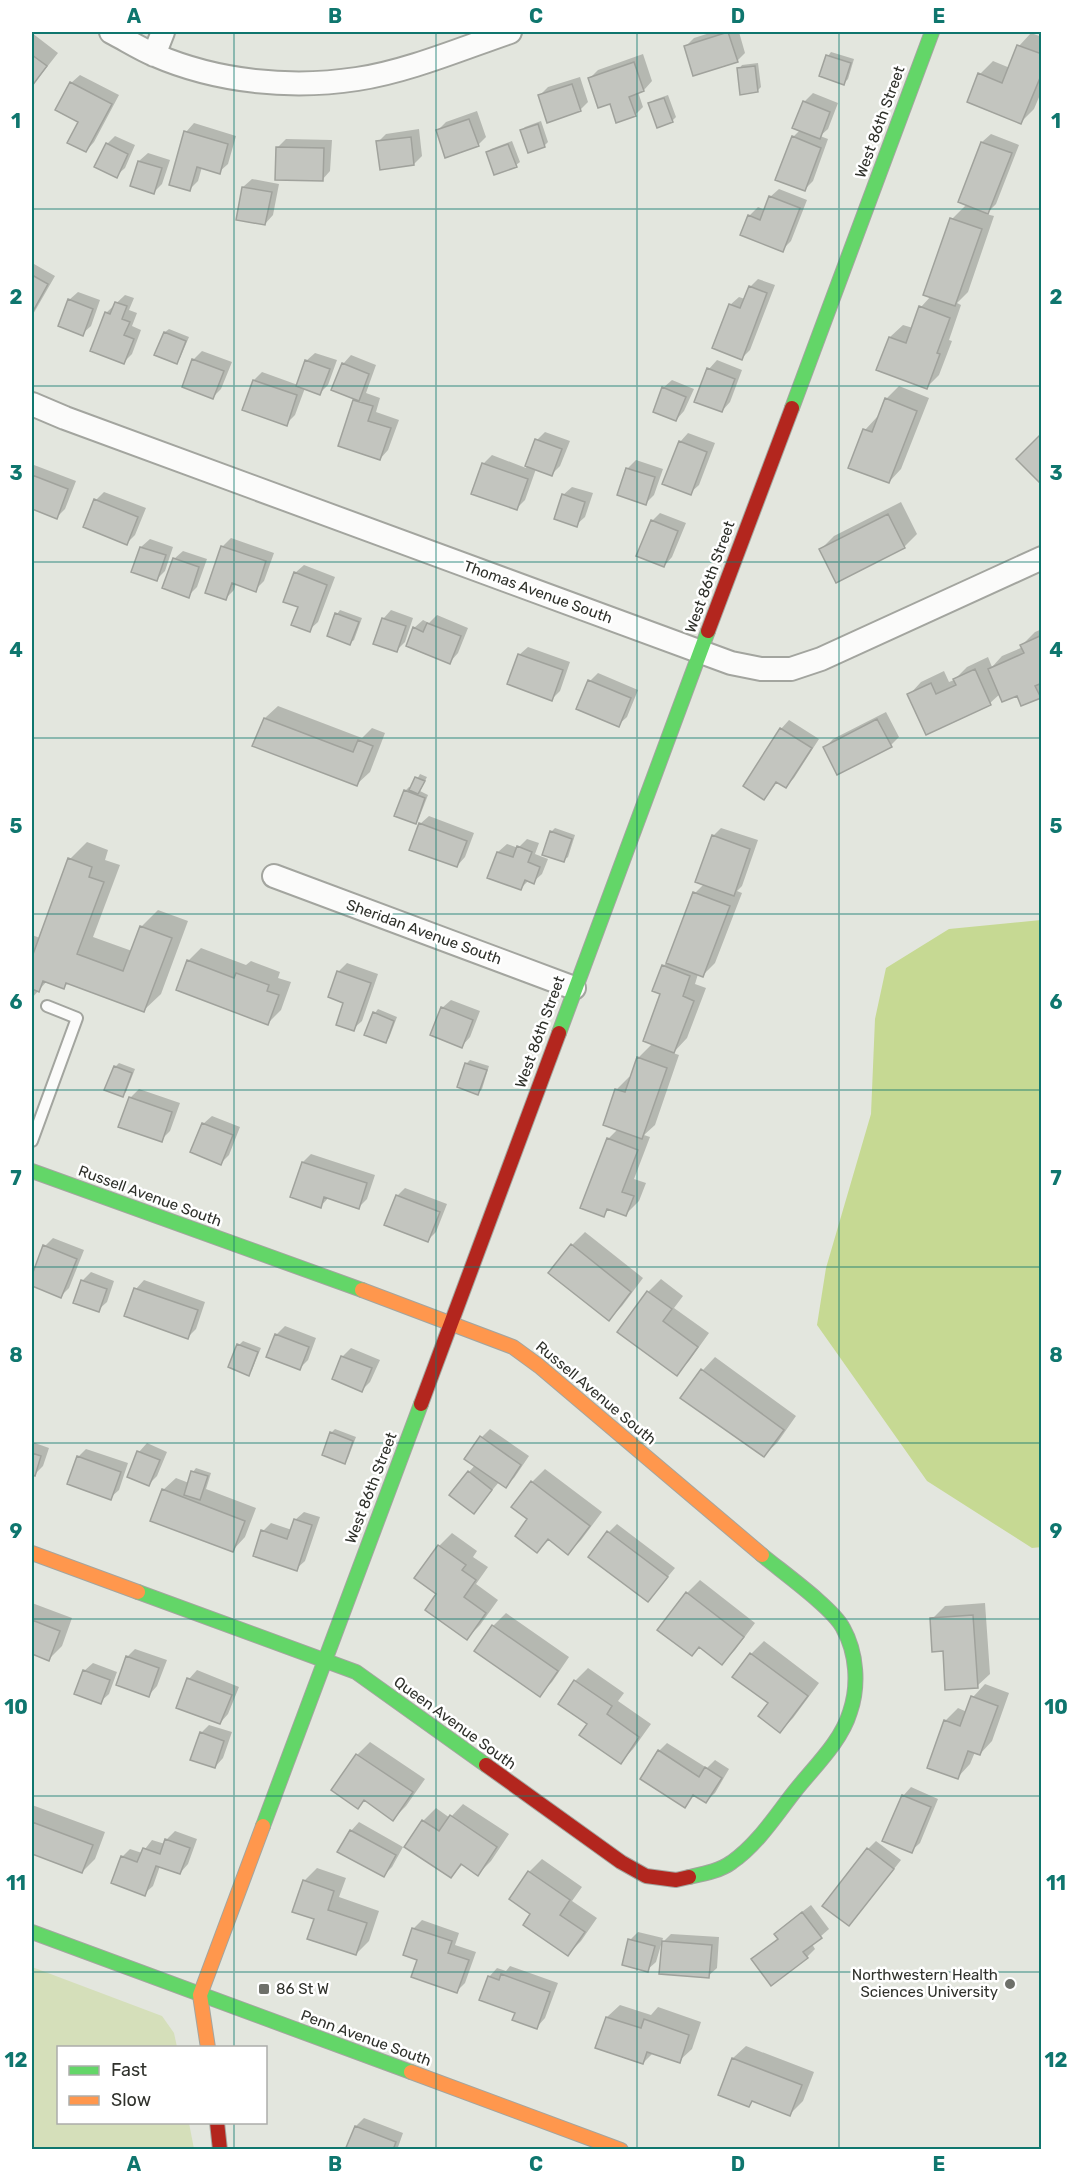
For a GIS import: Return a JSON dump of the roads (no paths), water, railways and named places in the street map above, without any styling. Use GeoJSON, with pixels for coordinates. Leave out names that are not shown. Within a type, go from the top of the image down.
{"type":"FeatureCollection","features":[{"type":"Feature","properties":{"kind":"street"},"geometry":{"type":"LineString","coordinates":[[111,32],[154,55],[192,69],[248,80],[302,84],[359,79],[414,65],[510,32]]}},
{"type":"Feature","properties":{"kind":"street"},"geometry":{"type":"LineString","coordinates":[[154,55],[163,32]]}},
{"type":"Feature","properties":{"kind":"street","name":"West 86th Street"},"geometry":{"type":"LineString","coordinates":[[208,2046],[200,1995],[932,32]]}},
{"type":"Feature","properties":{"kind":"street","name":"Thomas Avenue South"},"geometry":{"type":"LineString","coordinates":[[32,404],[731,663],[761,669],[792,669],[821,659],[1041,558]]}},
{"type":"Feature","properties":{"kind":"street","name":"Sheridan Avenue South"},"geometry":{"type":"LineString","coordinates":[[274,876],[574,988]]}},
{"type":"Feature","properties":{"kind":"street","name":"Russell Avenue South"},"geometry":{"type":"LineString","coordinates":[[32,1171],[451,1322],[513,1347],[539,1366],[823,1606],[843,1627],[854,1656],[857,1685],[850,1714],[836,1739],[811,1770]]}},
{"type":"Feature","properties":{"kind":"street","name":"Queen Avenue South"},"geometry":{"type":"LineString","coordinates":[[32,1553],[356,1672],[621,1862],[646,1876],[676,1880],[705,1874],[731,1863],[753,1842],[811,1770]]}},
{"type":"Feature","properties":{"kind":"street","name":"Penn Avenue South"},"geometry":{"type":"LineString","coordinates":[[32,1932],[621,2150]]}},
{"type":"Feature","properties":{"kind":"street"},"geometry":{"type":"LineString","coordinates":[[217,2124],[220,2150]]}},
{"type":"Feature","properties":{"kind":"lane"},"geometry":{"type":"LineString","coordinates":[[32,1142],[77,1018],[47,1006]]}},
{"type":"Feature","properties":{"kind":"place","name":"Northwestern Health Sciences University"},"geometry":{"type":"Point","coordinates":[1010,1984]}},
{"type":"Feature","properties":{"kind":"place","name":"86 St W"},"geometry":{"type":"Point","coordinates":[264,1989]}}]}
